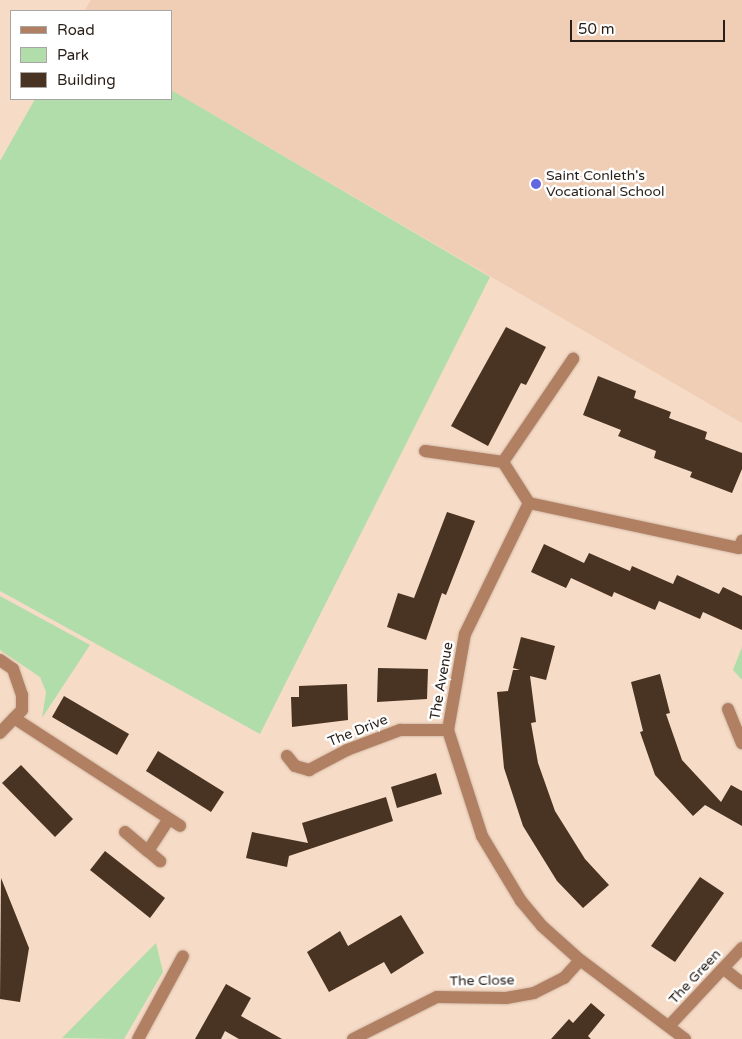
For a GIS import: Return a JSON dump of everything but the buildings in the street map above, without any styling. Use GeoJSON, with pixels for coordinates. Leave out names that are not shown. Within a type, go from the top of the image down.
{"type":"FeatureCollection","features":[{"type":"Feature","properties":{"kind":"street"},"geometry":{"type":"LineString","coordinates":[[503,462],[573,359]]}},
{"type":"Feature","properties":{"kind":"street"},"geometry":{"type":"LineString","coordinates":[[425,452],[503,462]]}},
{"type":"Feature","properties":{"kind":"street"},"geometry":{"type":"LineString","coordinates":[[503,462],[529,503],[739,548],[742,541]]}},
{"type":"Feature","properties":{"kind":"street","name":"The Avenue"},"geometry":{"type":"LineString","coordinates":[[529,503],[465,634],[448,730],[482,836],[521,901],[542,926],[580,960],[684,1039]]}},
{"type":"Feature","properties":{"kind":"street"},"geometry":{"type":"LineString","coordinates":[[0,660],[13,669],[22,695],[22,710],[0,733]]}},
{"type":"Feature","properties":{"kind":"street"},"geometry":{"type":"LineString","coordinates":[[728,709],[742,743]]}},
{"type":"Feature","properties":{"kind":"street"},"geometry":{"type":"LineString","coordinates":[[14,718],[180,826]]}},
{"type":"Feature","properties":{"kind":"street","name":"The Drive"},"geometry":{"type":"LineString","coordinates":[[287,756],[294,766],[309,770],[347,750],[400,730],[448,730]]}},
{"type":"Feature","properties":{"kind":"street"},"geometry":{"type":"LineString","coordinates":[[148,851],[169,819]]}},
{"type":"Feature","properties":{"kind":"street"},"geometry":{"type":"LineString","coordinates":[[124,832],[160,861]]}},
{"type":"Feature","properties":{"kind":"street","name":"The Green"},"geometry":{"type":"LineString","coordinates":[[669,1026],[742,948]]}},
{"type":"Feature","properties":{"kind":"street"},"geometry":{"type":"LineString","coordinates":[[138,1039],[183,956]]}},
{"type":"Feature","properties":{"kind":"street","name":"The Close"},"geometry":{"type":"LineString","coordinates":[[353,1039],[437,997],[506,998],[534,993],[564,978],[580,960]]}},
{"type":"Feature","properties":{"kind":"street"},"geometry":{"type":"LineString","coordinates":[[724,969],[742,982]]}},
{"type":"Feature","properties":{"kind":"shaded area","name":"Saint Conleth's Vocational School"},"geometry":{"type":"Polygon","coordinates":[[[91,0],[742,0],[742,423],[172,91],[172,10],[85,10],[91,0]]]}},
{"type":"Feature","properties":{"kind":"green space"},"geometry":{"type":"Polygon","coordinates":[[[172,91],[490,277],[260,734],[0,591],[0,161],[34,100],[172,100],[172,91]]]}},
{"type":"Feature","properties":{"kind":"green space"},"geometry":{"type":"Polygon","coordinates":[[[0,596],[90,645],[42,718],[46,692],[40,677],[0,650],[0,596]]]}},
{"type":"Feature","properties":{"kind":"green space"},"geometry":{"type":"Polygon","coordinates":[[[742,647],[742,680],[733,670],[742,647]]]}},
{"type":"Feature","properties":{"kind":"green space"},"geometry":{"type":"Polygon","coordinates":[[[156,943],[163,972],[124,1039],[62,1038],[156,943]]]}},
{"type":"Feature","properties":{"kind":"place","name":"Saint Conleth's Vocational School"},"geometry":{"type":"Point","coordinates":[536,184]}}]}
